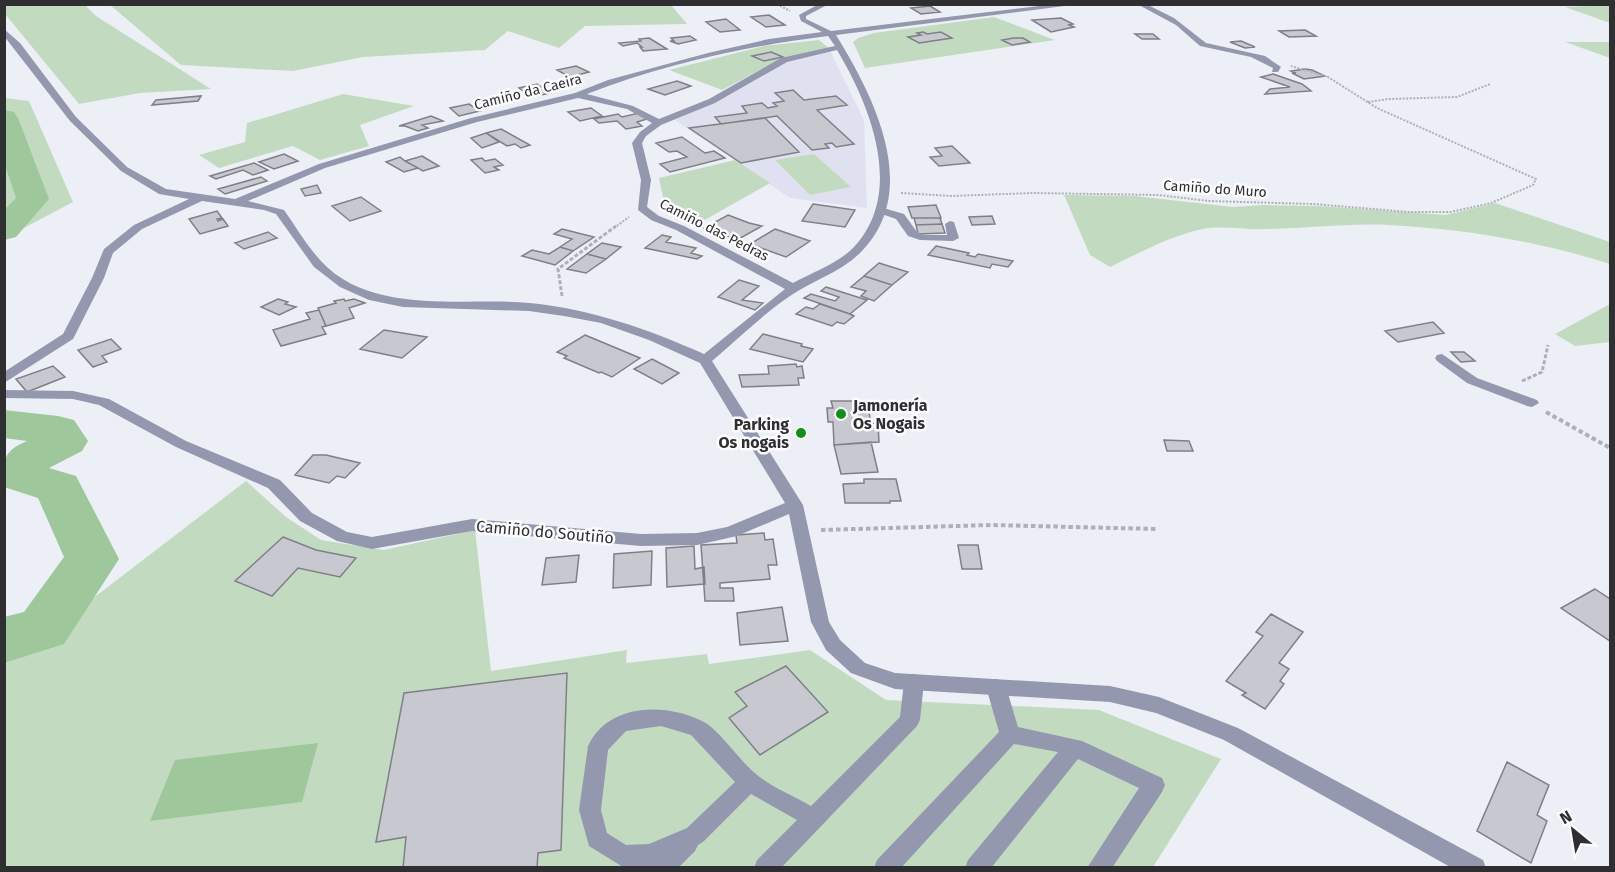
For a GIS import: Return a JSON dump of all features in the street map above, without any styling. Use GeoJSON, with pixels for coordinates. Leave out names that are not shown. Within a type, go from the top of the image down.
{"type":"FeatureCollection","features":[{"type":"Feature","properties":{"kind":"street"},"geometry":{"type":"LineString","coordinates":[[705,360],[793,288],[832,268],[858,249],[875,226],[885,192],[883,148],[867,100],[836,41],[803,20],[802,15],[826,4]]}},
{"type":"Feature","properties":{"kind":"street"},"geometry":{"type":"LineString","coordinates":[[578,95],[634,108],[644,112],[658,123],[712,100],[784,60],[836,41],[1077,4]]}},
{"type":"Feature","properties":{"kind":"street"},"geometry":{"type":"LineString","coordinates":[[1140,4],[1174,22],[1203,46],[1247,55],[1274,67]]}},
{"type":"Feature","properties":{"kind":"street"},"geometry":{"type":"LineString","coordinates":[[4,31],[18,45],[73,119],[124,169],[163,192],[237,202],[280,212],[318,265],[344,284],[373,297],[403,303],[529,307],[604,320],[654,336],[705,360],[795,505],[820,622],[833,645],[858,668],[896,681],[1110,694],[1160,705],[1231,734],[1474,867]]}},
{"type":"Feature","properties":{"kind":"street","name":"Camiño da Caeira"},"geometry":{"type":"LineString","coordinates":[[237,202],[322,166],[474,120],[578,95],[611,82],[737,47],[769,41],[836,41]]}},
{"type":"Feature","properties":{"kind":"street","name":"Camiño das Pedras"},"geometry":{"type":"LineString","coordinates":[[658,123],[643,134],[637,143],[646,180],[642,207],[655,218],[680,228],[793,288]]}},
{"type":"Feature","properties":{"kind":"street"},"geometry":{"type":"LineString","coordinates":[[4,379],[68,336],[98,278],[108,250],[138,227],[200,198]]}},
{"type":"Feature","properties":{"kind":"street"},"geometry":{"type":"LineString","coordinates":[[880,210],[898,214],[907,220],[912,234],[924,238],[953,238],[950,224]]}},
{"type":"Feature","properties":{"kind":"street"},"geometry":{"type":"LineString","coordinates":[[1442,358],[1455,372],[1532,404]]}},
{"type":"Feature","properties":{"kind":"street","name":"Camiño do Soutiño"},"geometry":{"type":"LineString","coordinates":[[4,394],[73,395],[104,402],[181,444],[274,484],[306,517],[343,537],[372,543],[472,525],[641,540],[697,539],[731,532],[795,505]]}},
{"type":"Feature","properties":{"kind":"street"},"geometry":{"type":"LineString","coordinates":[[765,867],[910,720],[914,682]]}},
{"type":"Feature","properties":{"kind":"street"},"geometry":{"type":"LineString","coordinates":[[996,687],[1010,734]]}},
{"type":"Feature","properties":{"kind":"street"},"geometry":{"type":"LineString","coordinates":[[695,835],[650,855],[623,856],[597,839],[590,810],[598,746],[620,723],[662,717],[698,729],[749,782],[813,818]]}},
{"type":"Feature","properties":{"kind":"street"},"geometry":{"type":"LineString","coordinates":[[1010,734],[1075,747],[1154,785],[1098,867]]}},
{"type":"Feature","properties":{"kind":"street"},"geometry":{"type":"LineString","coordinates":[[885,867],[1010,734]]}},
{"type":"Feature","properties":{"kind":"street"},"geometry":{"type":"LineString","coordinates":[[976,867],[1075,747]]}},
{"type":"Feature","properties":{"kind":"street"},"geometry":{"type":"LineString","coordinates":[[661,867],[749,782]]}},
{"type":"Feature","properties":{"kind":"path"},"geometry":{"type":"LineString","coordinates":[[1274,67],[1319,71],[1336,79],[1367,102],[1388,99],[1457,97],[1490,84]]}},
{"type":"Feature","properties":{"kind":"path","name":"Camiño do Muro"},"geometry":{"type":"LineString","coordinates":[[885,192],[952,196],[1032,193],[1158,195],[1209,201],[1312,204],[1409,212],[1451,212],[1491,203],[1533,185],[1536,179],[1456,145],[1367,102]]}},
{"type":"Feature","properties":{"kind":"path"},"geometry":{"type":"LineString","coordinates":[[564,312],[558,269],[642,207]]}},
{"type":"Feature","properties":{"kind":"path"},"geometry":{"type":"LineString","coordinates":[[800,530],[991,525],[1156,529]]}},
{"type":"Feature","properties":{"kind":"shaded area"},"geometry":{"type":"Polygon","coordinates":[[[4,5],[85,5],[96,16],[211,89],[140,93],[79,104],[5,14],[4,5]]]}},
{"type":"Feature","properties":{"kind":"shaded area"},"geometry":{"type":"Polygon","coordinates":[[[110,5],[671,5],[687,24],[585,26],[559,48],[508,31],[485,50],[363,57],[293,71],[181,65],[110,5]]]}},
{"type":"Feature","properties":{"kind":"shaded area"},"geometry":{"type":"Polygon","coordinates":[[[1610,5],[1610,23],[1565,7],[1610,5]]]}},
{"type":"Feature","properties":{"kind":"shaded area"},"geometry":{"type":"Polygon","coordinates":[[[994,17],[1055,40],[865,68],[853,42],[874,33],[994,17]]]}},
{"type":"Feature","properties":{"kind":"shaded area"},"geometry":{"type":"Polygon","coordinates":[[[819,40],[829,48],[781,59],[722,90],[669,70],[764,46],[819,40]]]}},
{"type":"Feature","properties":{"kind":"shaded area"},"geometry":{"type":"Polygon","coordinates":[[[1565,42],[1610,42],[1610,58],[1565,42]]]}},
{"type":"Feature","properties":{"kind":"shaded area"},"geometry":{"type":"Polygon","coordinates":[[[830,51],[864,120],[867,208],[790,198],[675,120],[728,96],[786,62],[830,51]]]}},
{"type":"Feature","properties":{"kind":"shaded area"},"geometry":{"type":"Polygon","coordinates":[[[343,94],[414,106],[360,125],[369,146],[320,160],[293,146],[219,168],[199,155],[245,142],[247,123],[343,94]]]}},
{"type":"Feature","properties":{"kind":"shaded area"},"geometry":{"type":"Polygon","coordinates":[[[5,98],[29,101],[73,202],[5,238],[5,98]]]}},
{"type":"Feature","properties":{"kind":"shaded area"},"geometry":{"type":"Polygon","coordinates":[[[814,154],[851,187],[810,195],[775,160],[814,154]]]}},
{"type":"Feature","properties":{"kind":"shaded area"},"geometry":{"type":"Polygon","coordinates":[[[735,160],[770,183],[694,226],[665,207],[659,178],[735,160]]]}},
{"type":"Feature","properties":{"kind":"shaded area"},"geometry":{"type":"Polygon","coordinates":[[[1064,195],[1135,196],[1233,207],[1319,206],[1446,215],[1495,203],[1610,242],[1610,264],[1500,237],[1416,227],[1342,225],[1280,229],[1218,227],[1202,229],[1166,240],[1110,267],[1090,255],[1064,195]]]}},
{"type":"Feature","properties":{"kind":"shaded area"},"geometry":{"type":"Polygon","coordinates":[[[1610,304],[1610,342],[1575,346],[1555,334],[1610,304]]]}},
{"type":"Feature","properties":{"kind":"shaded area"},"geometry":{"type":"Polygon","coordinates":[[[246,481],[286,517],[321,540],[384,550],[475,530],[491,671],[627,650],[626,663],[707,654],[709,664],[810,650],[886,700],[1099,710],[1221,759],[1153,867],[5,868],[5,617],[49,632],[246,481]]]}},
{"type":"Feature","properties":{"kind":"shaded area"},"geometry":{"type":"Polygon","coordinates":[[[318,743],[302,802],[150,821],[175,760],[318,743]]]}},
{"type":"Feature","properties":{"kind":"building"},"geometry":{"type":"Polygon","coordinates":[[[930,6],[940,12],[921,14],[911,8],[930,6]]]}},
{"type":"Feature","properties":{"kind":"building"},"geometry":{"type":"Polygon","coordinates":[[[769,15],[785,25],[766,27],[751,17],[769,15]]]}},
{"type":"Feature","properties":{"kind":"building"},"geometry":{"type":"Polygon","coordinates":[[[1061,18],[1073,24],[1069,25],[1074,27],[1051,32],[1032,20],[1061,18]]]}},
{"type":"Feature","properties":{"kind":"building"},"geometry":{"type":"Polygon","coordinates":[[[726,19],[740,30],[720,32],[706,22],[726,19]]]}},
{"type":"Feature","properties":{"kind":"building"},"geometry":{"type":"Polygon","coordinates":[[[1305,30],[1316,36],[1289,37],[1279,31],[1305,30]]]}},
{"type":"Feature","properties":{"kind":"building"},"geometry":{"type":"Polygon","coordinates":[[[941,32],[952,38],[919,43],[908,37],[921,35],[917,33],[927,34],[941,32]]]}},
{"type":"Feature","properties":{"kind":"building"},"geometry":{"type":"Polygon","coordinates":[[[1135,34],[1153,34],[1159,39],[1142,39],[1135,34]]]}},
{"type":"Feature","properties":{"kind":"building"},"geometry":{"type":"Polygon","coordinates":[[[690,36],[696,40],[678,44],[670,41],[674,41],[671,38],[690,36]]]}},
{"type":"Feature","properties":{"kind":"building"},"geometry":{"type":"Polygon","coordinates":[[[649,38],[667,49],[643,51],[637,43],[623,46],[619,43],[641,41],[639,39],[649,38]]]}},
{"type":"Feature","properties":{"kind":"building"},"geometry":{"type":"Polygon","coordinates":[[[1023,38],[1030,42],[1012,45],[1002,40],[1023,38]]]}},
{"type":"Feature","properties":{"kind":"building"},"geometry":{"type":"Polygon","coordinates":[[[1241,41],[1255,47],[1245,48],[1230,42],[1241,41]]]}},
{"type":"Feature","properties":{"kind":"building"},"geometry":{"type":"Polygon","coordinates":[[[771,52],[783,57],[764,61],[752,56],[771,52]]]}},
{"type":"Feature","properties":{"kind":"building"},"geometry":{"type":"Polygon","coordinates":[[[576,66],[589,72],[570,77],[557,70],[576,66]]]}},
{"type":"Feature","properties":{"kind":"building"},"geometry":{"type":"Polygon","coordinates":[[[1305,69],[1325,76],[1304,79],[1291,71],[1305,69]]]}},
{"type":"Feature","properties":{"kind":"building"},"geometry":{"type":"Polygon","coordinates":[[[1273,74],[1302,84],[1311,91],[1265,94],[1270,89],[1290,87],[1261,77],[1273,74]]]}},
{"type":"Feature","properties":{"kind":"building"},"geometry":{"type":"Polygon","coordinates":[[[677,81],[691,86],[665,95],[648,89],[677,81]]]}},
{"type":"Feature","properties":{"kind":"building"},"geometry":{"type":"Polygon","coordinates":[[[537,84],[550,93],[531,97],[519,88],[537,84]]]}},
{"type":"Feature","properties":{"kind":"building"},"geometry":{"type":"Polygon","coordinates":[[[793,90],[804,100],[836,96],[847,105],[817,110],[854,144],[836,147],[832,143],[825,144],[829,148],[812,150],[777,116],[721,124],[715,117],[747,113],[742,106],[762,103],[768,108],[777,106],[773,103],[784,101],[775,93],[793,90]]]}},
{"type":"Feature","properties":{"kind":"building"},"geometry":{"type":"Polygon","coordinates":[[[201,96],[198,101],[152,105],[156,100],[201,96]]]}},
{"type":"Feature","properties":{"kind":"building"},"geometry":{"type":"Polygon","coordinates":[[[469,104],[480,111],[459,116],[450,108],[469,104]]]}},
{"type":"Feature","properties":{"kind":"building"},"geometry":{"type":"Polygon","coordinates":[[[591,108],[602,116],[580,121],[568,112],[591,108]]]}},
{"type":"Feature","properties":{"kind":"building"},"geometry":{"type":"Polygon","coordinates":[[[639,113],[647,119],[637,122],[642,126],[626,129],[617,121],[599,123],[594,119],[618,114],[622,117],[639,113]]]}},
{"type":"Feature","properties":{"kind":"building"},"geometry":{"type":"Polygon","coordinates":[[[431,116],[443,121],[422,125],[428,128],[418,131],[399,126],[431,116]]]}},
{"type":"Feature","properties":{"kind":"building"},"geometry":{"type":"Polygon","coordinates":[[[765,118],[799,152],[741,163],[689,128],[765,118]]]}},
{"type":"Feature","properties":{"kind":"building"},"geometry":{"type":"Polygon","coordinates":[[[501,129],[530,145],[521,148],[515,144],[507,146],[486,133],[501,129]]]}},
{"type":"Feature","properties":{"kind":"building"},"geometry":{"type":"Polygon","coordinates":[[[486,133],[499,142],[482,148],[471,138],[486,133]]]}},
{"type":"Feature","properties":{"kind":"building"},"geometry":{"type":"Polygon","coordinates":[[[682,137],[705,153],[714,151],[725,158],[670,172],[660,164],[687,157],[677,151],[669,152],[656,143],[682,137]]]}},
{"type":"Feature","properties":{"kind":"building"},"geometry":{"type":"Polygon","coordinates":[[[952,146],[970,163],[939,166],[930,157],[942,156],[935,148],[952,146]]]}},
{"type":"Feature","properties":{"kind":"building"},"geometry":{"type":"Polygon","coordinates":[[[284,154],[298,161],[274,169],[259,162],[284,154]]]}},
{"type":"Feature","properties":{"kind":"building"},"geometry":{"type":"Polygon","coordinates":[[[422,156],[439,166],[423,171],[405,161],[422,156]]]}},
{"type":"Feature","properties":{"kind":"building"},"geometry":{"type":"Polygon","coordinates":[[[400,157],[418,168],[404,172],[386,162],[400,157]]]}},
{"type":"Feature","properties":{"kind":"building"},"geometry":{"type":"Polygon","coordinates":[[[482,158],[485,161],[495,159],[503,165],[494,167],[499,170],[485,173],[471,160],[482,158]]]}},
{"type":"Feature","properties":{"kind":"building"},"geometry":{"type":"Polygon","coordinates":[[[254,163],[268,170],[253,175],[243,170],[216,179],[210,176],[254,163]]]}},
{"type":"Feature","properties":{"kind":"building"},"geometry":{"type":"Polygon","coordinates":[[[261,177],[267,181],[225,194],[218,189],[261,177]]]}},
{"type":"Feature","properties":{"kind":"building"},"geometry":{"type":"Polygon","coordinates":[[[317,185],[321,193],[305,196],[301,189],[317,185]]]}},
{"type":"Feature","properties":{"kind":"building"},"geometry":{"type":"Polygon","coordinates":[[[361,197],[381,211],[350,221],[332,206],[361,197]]]}},
{"type":"Feature","properties":{"kind":"building"},"geometry":{"type":"Polygon","coordinates":[[[813,204],[855,210],[845,227],[802,221],[813,204]]]}},
{"type":"Feature","properties":{"kind":"building"},"geometry":{"type":"Polygon","coordinates":[[[936,205],[941,218],[912,218],[908,207],[936,205]]]}},
{"type":"Feature","properties":{"kind":"building"},"geometry":{"type":"Polygon","coordinates":[[[217,211],[222,218],[217,219],[218,221],[223,219],[228,226],[200,234],[189,219],[217,211]]]}},
{"type":"Feature","properties":{"kind":"building"},"geometry":{"type":"Polygon","coordinates":[[[728,215],[762,226],[737,240],[704,228],[728,215]]]}},
{"type":"Feature","properties":{"kind":"building"},"geometry":{"type":"Polygon","coordinates":[[[992,216],[995,224],[972,225],[969,217],[992,216]]]}},
{"type":"Feature","properties":{"kind":"building"},"geometry":{"type":"Polygon","coordinates":[[[914,218],[940,218],[942,224],[916,225],[914,218]]]}},
{"type":"Feature","properties":{"kind":"building"},"geometry":{"type":"Polygon","coordinates":[[[942,224],[945,233],[918,234],[916,225],[942,224]]]}},
{"type":"Feature","properties":{"kind":"building"},"geometry":{"type":"Polygon","coordinates":[[[562,229],[594,237],[573,251],[560,247],[572,239],[554,234],[562,229]]]}},
{"type":"Feature","properties":{"kind":"building"},"geometry":{"type":"Polygon","coordinates":[[[775,229],[810,241],[786,257],[750,244],[775,229]]]}},
{"type":"Feature","properties":{"kind":"building"},"geometry":{"type":"Polygon","coordinates":[[[268,232],[277,238],[244,249],[235,243],[268,232]]]}},
{"type":"Feature","properties":{"kind":"building"},"geometry":{"type":"Polygon","coordinates":[[[662,235],[671,237],[666,242],[696,248],[691,253],[702,256],[697,259],[645,248],[662,235]]]}},
{"type":"Feature","properties":{"kind":"building"},"geometry":{"type":"Polygon","coordinates":[[[602,243],[621,247],[606,259],[587,254],[602,243]]]}},
{"type":"Feature","properties":{"kind":"building"},"geometry":{"type":"Polygon","coordinates":[[[936,246],[969,253],[967,255],[975,257],[978,254],[1013,261],[1008,267],[992,264],[990,268],[928,255],[936,246]]]}},
{"type":"Feature","properties":{"kind":"building"},"geometry":{"type":"Polygon","coordinates":[[[560,247],[573,251],[555,265],[522,256],[532,250],[549,254],[560,247]]]}},
{"type":"Feature","properties":{"kind":"building"},"geometry":{"type":"Polygon","coordinates":[[[587,254],[606,259],[586,273],[567,269],[587,254]]]}},
{"type":"Feature","properties":{"kind":"building"},"geometry":{"type":"Polygon","coordinates":[[[879,263],[908,272],[892,285],[864,276],[879,263]]]}},
{"type":"Feature","properties":{"kind":"building"},"geometry":{"type":"Polygon","coordinates":[[[864,276],[892,285],[874,301],[861,296],[866,291],[851,287],[864,276]]]}},
{"type":"Feature","properties":{"kind":"building"},"geometry":{"type":"Polygon","coordinates":[[[739,280],[759,286],[742,300],[763,303],[755,310],[718,297],[739,280]]]}},
{"type":"Feature","properties":{"kind":"building"},"geometry":{"type":"Polygon","coordinates":[[[826,287],[867,300],[850,314],[804,298],[811,294],[835,301],[839,297],[821,291],[826,287]]]}},
{"type":"Feature","properties":{"kind":"building"},"geometry":{"type":"Polygon","coordinates":[[[278,299],[296,307],[279,315],[261,307],[278,299]]]}},
{"type":"Feature","properties":{"kind":"building"},"geometry":{"type":"Polygon","coordinates":[[[344,299],[345,301],[354,299],[365,303],[349,308],[354,318],[326,326],[318,308],[344,299]]]}},
{"type":"Feature","properties":{"kind":"building"},"geometry":{"type":"Polygon","coordinates":[[[820,304],[854,316],[844,324],[837,322],[832,326],[796,314],[806,307],[813,309],[820,304]]]}},
{"type":"Feature","properties":{"kind":"building"},"geometry":{"type":"Polygon","coordinates":[[[319,310],[326,326],[322,327],[326,334],[281,346],[273,330],[310,319],[306,313],[319,310]]]}},
{"type":"Feature","properties":{"kind":"building"},"geometry":{"type":"Polygon","coordinates":[[[1433,322],[1444,333],[1398,342],[1385,331],[1433,322]]]}},
{"type":"Feature","properties":{"kind":"building"},"geometry":{"type":"Polygon","coordinates":[[[384,330],[427,337],[402,358],[360,349],[384,330]]]}},
{"type":"Feature","properties":{"kind":"building"},"geometry":{"type":"Polygon","coordinates":[[[763,334],[813,349],[803,362],[750,349],[763,334]]]}},
{"type":"Feature","properties":{"kind":"building"},"geometry":{"type":"Polygon","coordinates":[[[585,335],[640,358],[612,377],[564,358],[567,356],[557,352],[585,335]]]}},
{"type":"Feature","properties":{"kind":"building"},"geometry":{"type":"Polygon","coordinates":[[[111,339],[121,349],[102,356],[107,362],[93,367],[78,350],[111,339]]]}},
{"type":"Feature","properties":{"kind":"building"},"geometry":{"type":"Polygon","coordinates":[[[1451,352],[1464,352],[1475,361],[1461,362],[1451,352]]]}},
{"type":"Feature","properties":{"kind":"building"},"geometry":{"type":"Polygon","coordinates":[[[652,359],[679,373],[662,384],[634,369],[652,359]]]}},
{"type":"Feature","properties":{"kind":"building"},"geometry":{"type":"Polygon","coordinates":[[[796,364],[797,367],[802,366],[804,378],[798,378],[799,385],[742,387],[739,375],[769,374],[768,366],[796,364]]]}},
{"type":"Feature","properties":{"kind":"building"},"geometry":{"type":"Polygon","coordinates":[[[53,366],[65,377],[27,392],[16,379],[53,366]]]}},
{"type":"Feature","properties":{"kind":"building"},"geometry":{"type":"Polygon","coordinates":[[[831,401],[868,401],[870,419],[859,419],[860,424],[878,423],[879,442],[834,445],[833,422],[828,422],[827,408],[833,408],[831,401]]]}},
{"type":"Feature","properties":{"kind":"building"},"geometry":{"type":"Polygon","coordinates":[[[1164,440],[1189,441],[1193,451],[1167,451],[1164,440]]]}},
{"type":"Feature","properties":{"kind":"building"},"geometry":{"type":"Polygon","coordinates":[[[871,442],[878,472],[841,474],[834,445],[871,442]]]}},
{"type":"Feature","properties":{"kind":"building"},"geometry":{"type":"Polygon","coordinates":[[[313,455],[326,455],[360,463],[345,478],[337,476],[329,483],[295,475],[313,455]]]}},
{"type":"Feature","properties":{"kind":"building"},"geometry":{"type":"Polygon","coordinates":[[[864,479],[896,479],[901,501],[845,503],[843,484],[864,483],[864,479]]]}},
{"type":"Feature","properties":{"kind":"building"},"geometry":{"type":"Polygon","coordinates":[[[764,533],[765,540],[773,539],[777,565],[768,565],[770,579],[720,583],[720,588],[733,588],[734,601],[705,601],[701,545],[737,543],[736,535],[764,533]]]}},
{"type":"Feature","properties":{"kind":"building"},"geometry":{"type":"Polygon","coordinates":[[[283,537],[316,550],[356,558],[340,577],[298,568],[272,596],[235,581],[283,537]]]}},
{"type":"Feature","properties":{"kind":"building"},"geometry":{"type":"Polygon","coordinates":[[[958,545],[978,545],[982,569],[962,569],[958,545]]]}},
{"type":"Feature","properties":{"kind":"building"},"geometry":{"type":"Polygon","coordinates":[[[694,546],[695,569],[704,567],[705,584],[667,587],[666,548],[694,546]]]}},
{"type":"Feature","properties":{"kind":"building"},"geometry":{"type":"Polygon","coordinates":[[[652,551],[651,585],[613,588],[614,554],[652,551]]]}},
{"type":"Feature","properties":{"kind":"building"},"geometry":{"type":"Polygon","coordinates":[[[579,555],[576,582],[542,585],[546,558],[579,555]]]}},
{"type":"Feature","properties":{"kind":"building"},"geometry":{"type":"Polygon","coordinates":[[[1595,589],[1610,599],[1610,641],[1561,608],[1595,589]]]}},
{"type":"Feature","properties":{"kind":"building"},"geometry":{"type":"Polygon","coordinates":[[[782,607],[788,641],[740,645],[737,613],[782,607]]]}},
{"type":"Feature","properties":{"kind":"building"},"geometry":{"type":"Polygon","coordinates":[[[1271,614],[1303,632],[1279,663],[1289,669],[1280,681],[1284,684],[1265,709],[1242,695],[1246,693],[1226,681],[1263,636],[1256,632],[1271,614]]]}},
{"type":"Feature","properties":{"kind":"building"},"geometry":{"type":"Polygon","coordinates":[[[786,666],[828,712],[760,755],[729,718],[747,706],[735,692],[786,666]]]}},
{"type":"Feature","properties":{"kind":"building"},"geometry":{"type":"Polygon","coordinates":[[[567,673],[561,850],[538,853],[537,868],[403,868],[406,837],[376,842],[404,693],[567,673]]]}},
{"type":"Feature","properties":{"kind":"building"},"geometry":{"type":"Polygon","coordinates":[[[1507,762],[1549,785],[1537,815],[1547,821],[1531,863],[1477,831],[1507,762]]]}},
{"type":"Feature","properties":{"kind":"waterway"},"geometry":{"type":"LineString","coordinates":[[4,118],[33,199],[4,230]]}},
{"type":"Feature","properties":{"kind":"waterway"},"geometry":{"type":"LineString","coordinates":[[4,424],[58,430],[65,441],[29,458],[22,476],[58,487],[92,559],[44,628],[4,640]]}},
{"type":"Feature","properties":{"kind":"place","name":"Jamonería Os Nogais"},"geometry":{"type":"Point","coordinates":[841,414]}},
{"type":"Feature","properties":{"kind":"place","name":"Parking Os nogais"},"geometry":{"type":"Point","coordinates":[801,433]}}]}
